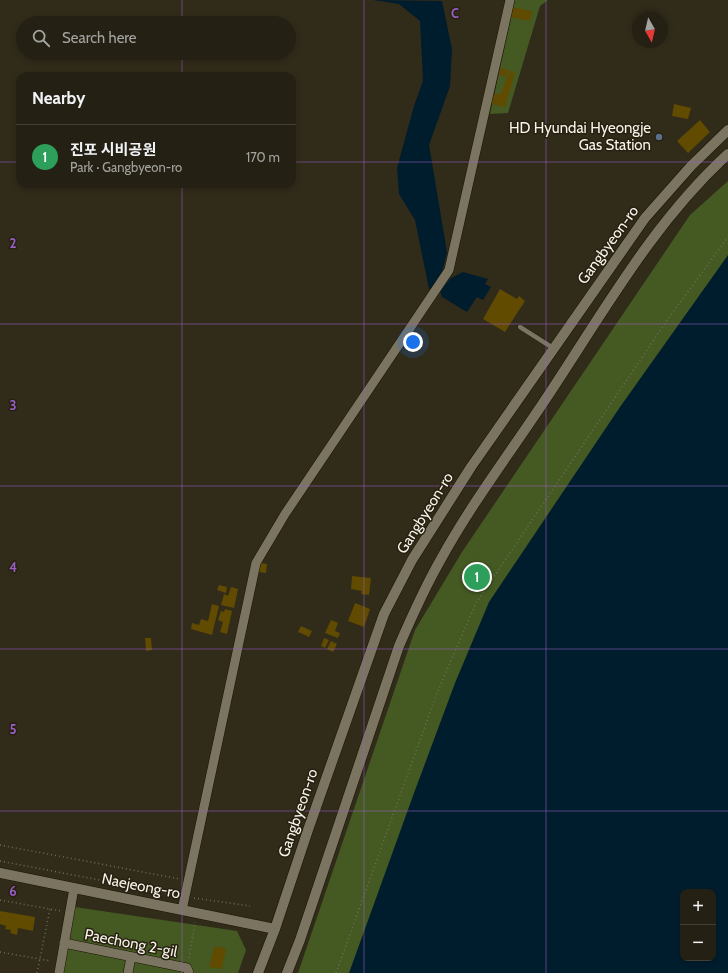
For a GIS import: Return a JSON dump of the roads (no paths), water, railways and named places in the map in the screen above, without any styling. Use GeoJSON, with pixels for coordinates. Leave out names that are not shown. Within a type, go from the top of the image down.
{"type":"FeatureCollection","features":[{"type":"Feature","properties":{"kind":"street"},"geometry":{"type":"LineString","coordinates":[[182,910],[256,563],[285,514],[449,270],[510,0]]}},
{"type":"Feature","properties":{"kind":"street","name":"Gangbyeon-ro"},"geometry":{"type":"LineString","coordinates":[[258,973],[384,614],[412,560],[471,467],[645,218],[691,166],[728,130]]}},
{"type":"Feature","properties":{"kind":"street"},"geometry":{"type":"LineString","coordinates":[[287,973],[300,940],[399,646],[418,603],[441,558],[471,510],[547,398],[623,279],[673,211],[728,154]]}},
{"type":"Feature","properties":{"kind":"street","name":"Naejeong-ro"},"geometry":{"type":"LineString","coordinates":[[0,873],[275,928]]}},
{"type":"Feature","properties":{"kind":"street"},"geometry":{"type":"LineString","coordinates":[[59,973],[74,888]]}},
{"type":"Feature","properties":{"kind":"street","name":"Paechong 2-gil"},"geometry":{"type":"LineString","coordinates":[[64,944],[188,970]]}},
{"type":"Feature","properties":{"kind":"street"},"geometry":{"type":"LineString","coordinates":[[128,973],[131,957]]}},
{"type":"Feature","properties":{"kind":"lane"},"geometry":{"type":"LineString","coordinates":[[520,327],[553,348]]}},
{"type":"Feature","properties":{"kind":"water"},"geometry":{"type":"Polygon","coordinates":[[[373,0],[442,1],[452,49],[450,86],[429,145],[447,252],[442,273],[434,289],[429,289],[415,220],[399,194],[397,168],[414,106],[423,81],[420,21],[399,4],[373,0]]]}},
{"type":"Feature","properties":{"kind":"water"},"geometry":{"type":"Polygon","coordinates":[[[728,255],[728,973],[349,973],[455,683],[489,602],[620,407],[728,255]]]}},
{"type":"Feature","properties":{"kind":"water"},"geometry":{"type":"Polygon","coordinates":[[[463,272],[488,279],[485,284],[491,287],[483,300],[477,297],[467,312],[442,297],[440,291],[451,278],[463,272]]]}},
{"type":"Feature","properties":{"kind":"place","name":"HD Hyundai Hyeongje Gas Station"},"geometry":{"type":"Point","coordinates":[659,137]}},
{"type":"Feature","properties":{"kind":"place","name":"진포 시비공원"},"geometry":{"type":"Point","coordinates":[477,577]}}]}
